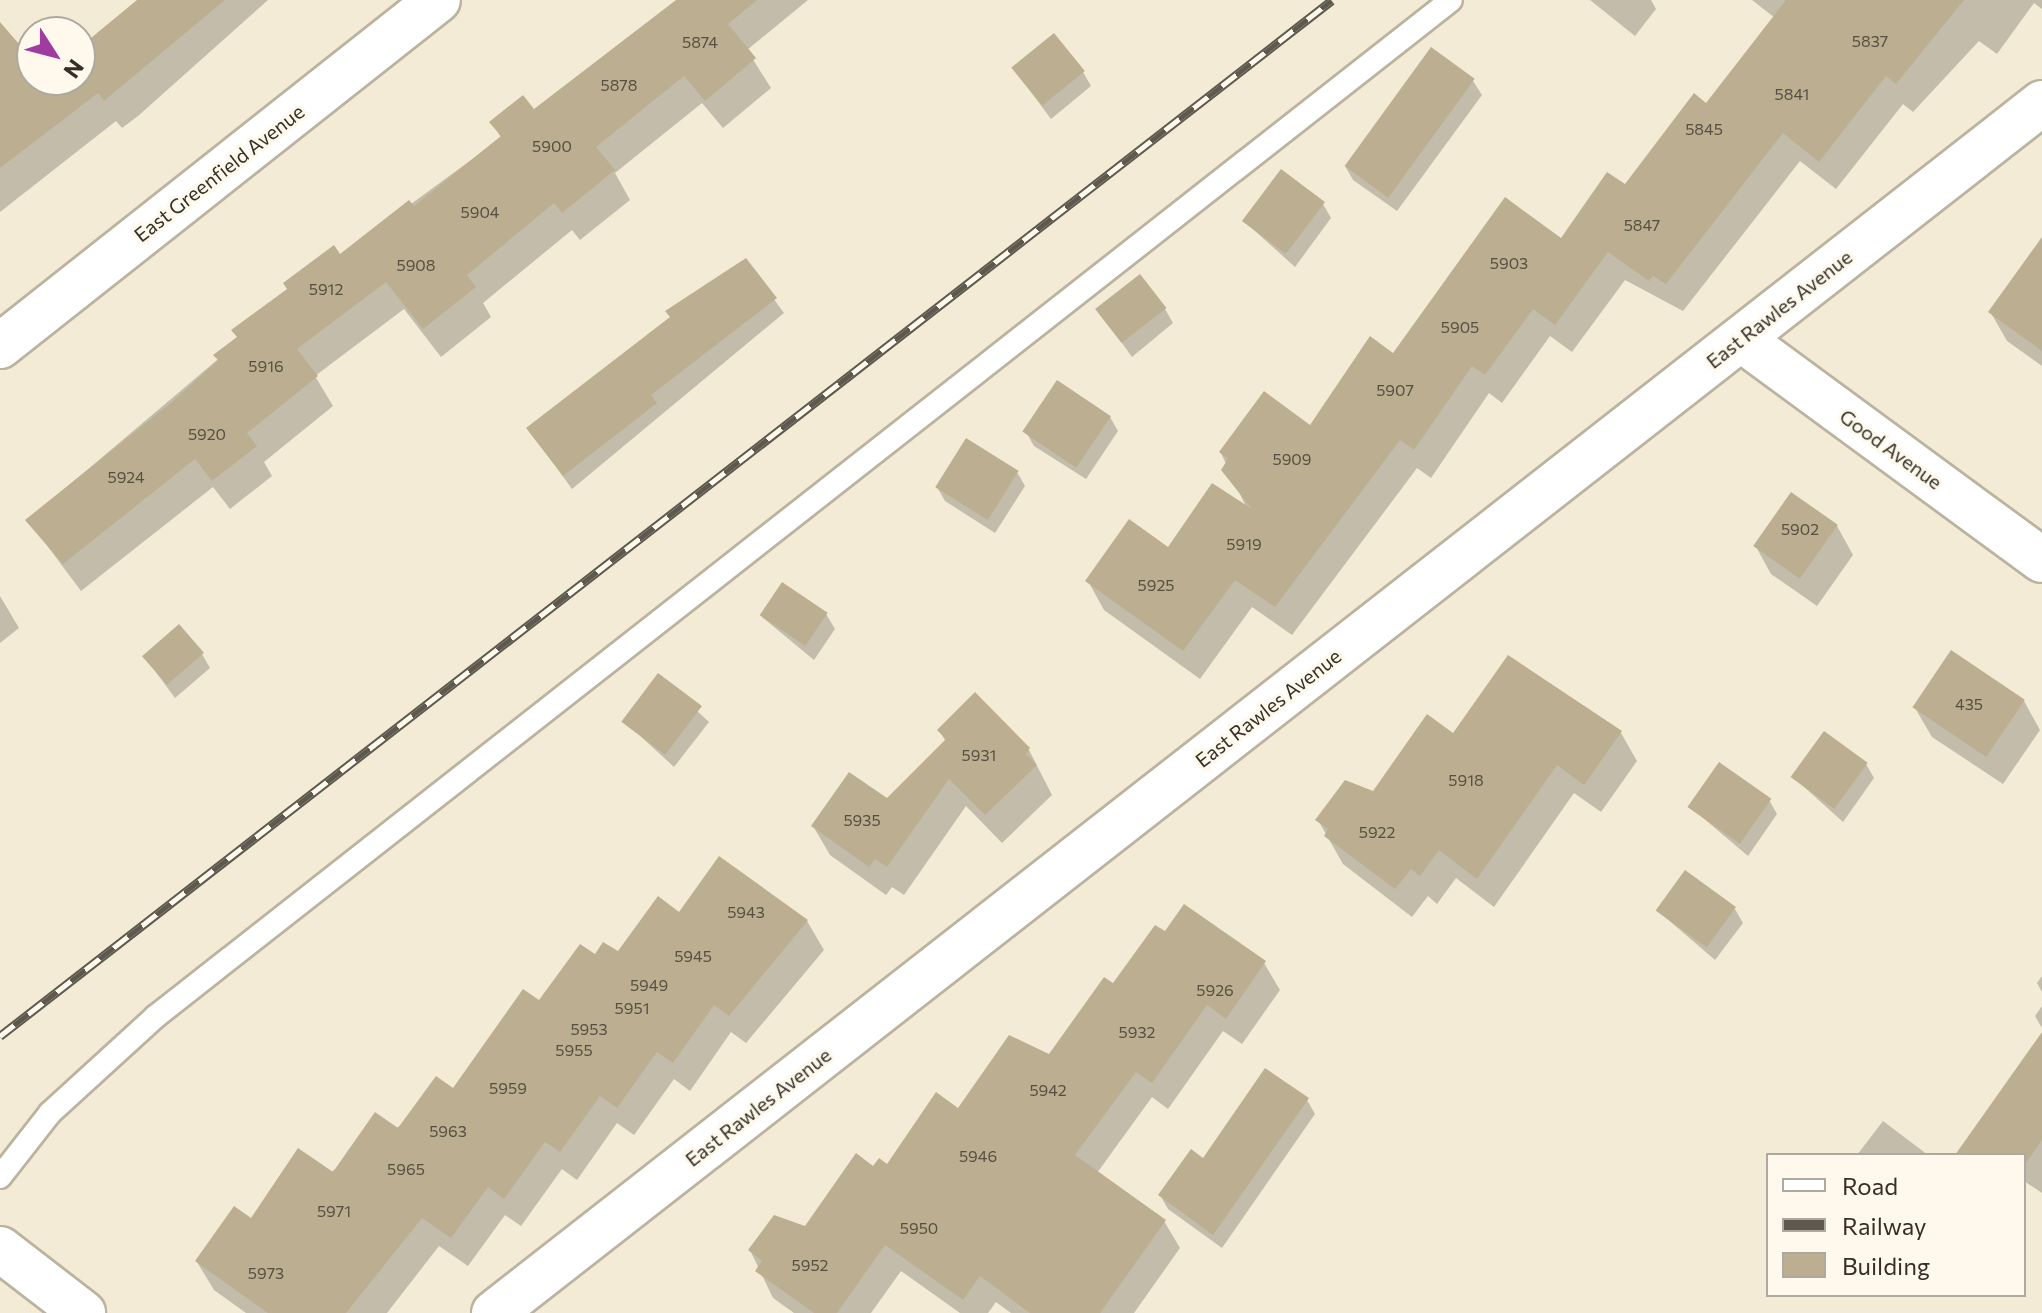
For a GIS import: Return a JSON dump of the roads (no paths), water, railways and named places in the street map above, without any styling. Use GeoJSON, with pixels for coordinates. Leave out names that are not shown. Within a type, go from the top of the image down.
{"type":"FeatureCollection","features":[{"type":"Feature","properties":{"kind":"street","name":"East Greenfield Avenue"},"geometry":{"type":"LineString","coordinates":[[0,346],[438,0]]}},
{"type":"Feature","properties":{"kind":"street","name":"East Rawles Avenue"},"geometry":{"type":"LineString","coordinates":[[494,1313],[2042,103]]}},
{"type":"Feature","properties":{"kind":"street","name":"Good Avenue"},"geometry":{"type":"LineString","coordinates":[[1741,339],[2042,560]]}},
{"type":"Feature","properties":{"kind":"street"},"geometry":{"type":"LineString","coordinates":[[0,1249],[83,1313]]}},
{"type":"Feature","properties":{"kind":"lane"},"geometry":{"type":"LineString","coordinates":[[0,1177],[50,1113],[155,1017],[1451,0]]}},
{"type":"Feature","properties":{"kind":"railway"},"geometry":{"type":"LineString","coordinates":[[0,1036],[1332,0]]}}]}
